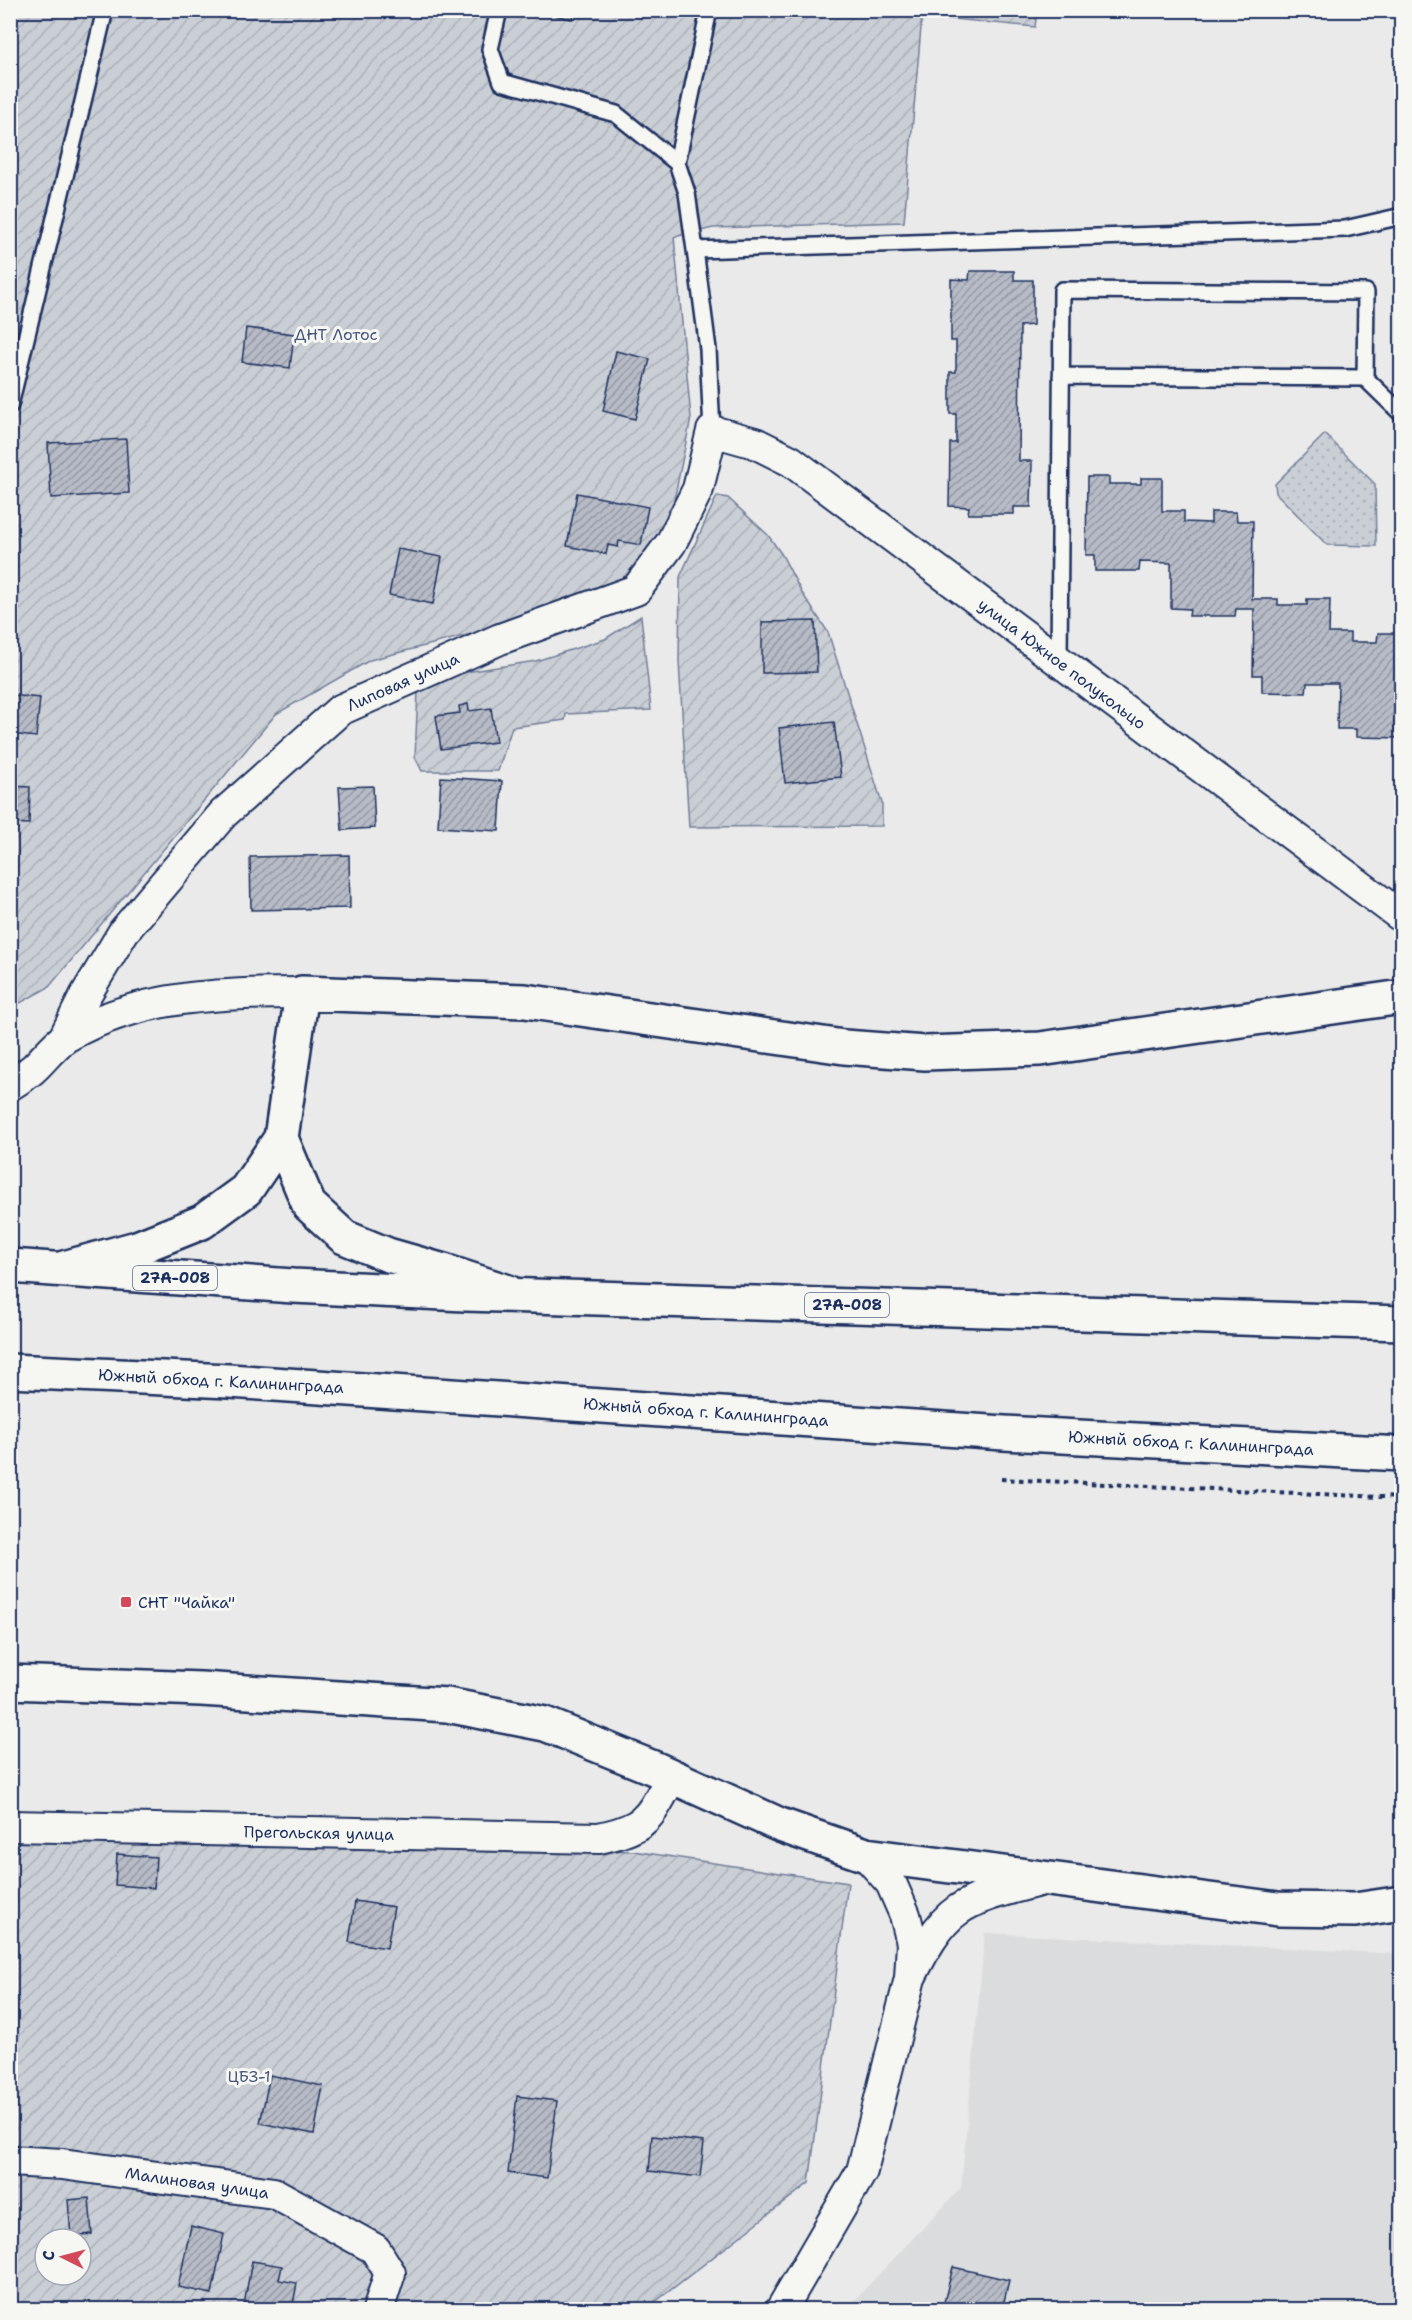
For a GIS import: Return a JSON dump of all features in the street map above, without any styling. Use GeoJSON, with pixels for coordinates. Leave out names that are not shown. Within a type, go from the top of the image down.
{"type":"FeatureCollection","features":[{"type":"Feature","properties":{"kind":"main road"},"geometry":{"type":"LineString","coordinates":[[58,1270],[138,1248],[202,1222],[246,1190],[281,1138],[302,993],[525,1001],[844,1047],[925,1053],[1040,1049],[1401,997]]}},
{"type":"Feature","properties":{"kind":"main road"},"geometry":{"type":"LineString","coordinates":[[281,1138],[309,1205],[344,1237],[388,1255],[444,1270],[518,1295]]}},
{"type":"Feature","properties":{"kind":"main road","name":"27А-008"},"geometry":{"type":"LineString","coordinates":[[10,1266],[293,1286],[1401,1323]]}},
{"type":"Feature","properties":{"kind":"main road","name":"Южный обход г. Калининграда"},"geometry":{"type":"LineString","coordinates":[[10,1371],[229,1381],[1004,1433],[1401,1454]]}},
{"type":"Feature","properties":{"kind":"main road"},"geometry":{"type":"LineString","coordinates":[[10,1682],[201,1689],[447,1705],[545,1724],[672,1776],[780,1825],[866,1855],[1278,1909],[1355,1910],[1401,1903]]}},
{"type":"Feature","properties":{"kind":"street","name":"улица Южное полукольцо"},"geometry":{"type":"LineString","coordinates":[[712,431],[755,444],[791,461],[1401,917]]}},
{"type":"Feature","properties":{"kind":"street","name":"Липовая улица"},"geometry":{"type":"LineString","coordinates":[[64,1038],[85,996],[124,931],[223,814],[340,710],[500,639],[636,590],[671,543],[698,489],[712,431]]}},
{"type":"Feature","properties":{"kind":"street"},"geometry":{"type":"LineString","coordinates":[[10,1085],[31,1071],[64,1038],[95,1023],[134,1009],[183,998],[236,993],[302,993]]}},
{"type":"Feature","properties":{"kind":"street","name":"Прегольская улица"},"geometry":{"type":"LineString","coordinates":[[10,1826],[599,1838],[627,1833],[651,1815],[672,1776]]}},
{"type":"Feature","properties":{"kind":"street"},"geometry":{"type":"LineString","coordinates":[[781,2310],[862,2171],[909,1978],[912,1943],[905,1915],[891,1883],[866,1855]]}},
{"type":"Feature","properties":{"kind":"street"},"geometry":{"type":"LineString","coordinates":[[909,1978],[930,1940],[957,1910],[982,1899],[1046,1879]]}},
{"type":"Feature","properties":{"kind":"street","name":"Малиновая улица"},"geometry":{"type":"LineString","coordinates":[[10,2161],[62,2164],[274,2193],[375,2249],[390,2273],[378,2310]]}},
{"type":"Feature","properties":{"kind":"lane"},"geometry":{"type":"LineString","coordinates":[[10,405],[105,10]]}},
{"type":"Feature","properties":{"kind":"lane"},"geometry":{"type":"LineString","coordinates":[[499,10],[490,48],[502,82],[616,114],[677,163]]}},
{"type":"Feature","properties":{"kind":"lane"},"geometry":{"type":"LineString","coordinates":[[709,10],[677,163],[687,193],[708,349],[712,431]]}},
{"type":"Feature","properties":{"kind":"lane"},"geometry":{"type":"LineString","coordinates":[[695,250],[1345,229],[1401,216]]}},
{"type":"Feature","properties":{"kind":"lane"},"geometry":{"type":"LineString","coordinates":[[1059,662],[1062,290],[1366,292],[1365,378]]}},
{"type":"Feature","properties":{"kind":"lane"},"geometry":{"type":"LineString","coordinates":[[1061,376],[1365,378],[1401,414]]}},
{"type":"Feature","properties":{"kind":"path"},"geometry":{"type":"LineString","coordinates":[[1000,1479],[1401,1497]]}},
{"type":"Feature","properties":{"kind":"shaded area"},"geometry":{"type":"Polygon","coordinates":[[[985,1933],[1401,1954],[1401,2309],[845,2310],[961,2188],[985,1933]]]}},
{"type":"Feature","properties":{"kind":"green space","name":"ДНТ Лотос"},"geometry":{"type":"Polygon","coordinates":[[[11,11],[1037,11],[1035,27],[922,16],[904,222],[713,228],[674,237],[691,418],[668,529],[628,582],[541,616],[370,660],[276,714],[49,987],[11,1008],[11,11]]]}},
{"type":"Feature","properties":{"kind":"green space"},"geometry":{"type":"Polygon","coordinates":[[[1325,434],[1375,484],[1376,546],[1327,545],[1276,493],[1275,484],[1325,434]]]}},
{"type":"Feature","properties":{"kind":"green space"},"geometry":{"type":"Polygon","coordinates":[[[717,496],[728,498],[768,535],[828,632],[882,803],[882,826],[689,827],[679,662],[680,577],[717,496]]]}},
{"type":"Feature","properties":{"kind":"green space"},"geometry":{"type":"Polygon","coordinates":[[[641,616],[651,710],[566,714],[565,720],[512,727],[498,771],[422,771],[415,757],[418,691],[459,673],[536,661],[605,639],[641,616]]]}},
{"type":"Feature","properties":{"kind":"green space","name":"ЦБЗ-1"},"geometry":{"type":"Polygon","coordinates":[[[10,1835],[633,1851],[848,1883],[809,2183],[646,2309],[11,2309],[10,1835]]]}},
{"type":"Feature","properties":{"kind":"building"},"geometry":{"type":"Polygon","coordinates":[[[530,10],[574,10],[572,19],[530,10]]]}},
{"type":"Feature","properties":{"kind":"building"},"geometry":{"type":"Polygon","coordinates":[[[970,271],[1014,271],[1014,280],[1033,280],[1033,325],[1020,326],[1019,461],[1032,461],[1031,507],[1014,507],[1014,514],[968,514],[969,507],[949,506],[950,443],[956,443],[956,414],[950,414],[950,372],[956,372],[956,341],[951,341],[951,279],[969,280],[970,271]]]}},
{"type":"Feature","properties":{"kind":"building"},"geometry":{"type":"Polygon","coordinates":[[[246,328],[294,334],[290,368],[242,362],[246,328]]]}},
{"type":"Feature","properties":{"kind":"building"},"geometry":{"type":"Polygon","coordinates":[[[616,351],[650,359],[635,419],[603,411],[616,351]]]}},
{"type":"Feature","properties":{"kind":"building"},"geometry":{"type":"Polygon","coordinates":[[[126,439],[129,493],[51,498],[48,443],[126,439]]]}},
{"type":"Feature","properties":{"kind":"building"},"geometry":{"type":"Polygon","coordinates":[[[1087,477],[1109,477],[1109,484],[1141,484],[1141,478],[1162,478],[1162,511],[1184,511],[1184,522],[1211,523],[1211,512],[1236,512],[1237,521],[1253,521],[1252,599],[1278,599],[1278,605],[1307,605],[1307,599],[1330,599],[1329,633],[1350,633],[1350,642],[1377,642],[1378,633],[1402,633],[1402,738],[1356,737],[1356,729],[1337,729],[1338,683],[1307,683],[1306,693],[1262,692],[1262,675],[1253,675],[1254,609],[1236,609],[1235,616],[1189,616],[1190,609],[1171,608],[1171,563],[1140,562],[1139,571],[1095,571],[1095,555],[1086,555],[1087,477]]]}},
{"type":"Feature","properties":{"kind":"building"},"geometry":{"type":"Polygon","coordinates":[[[577,493],[648,507],[641,545],[619,541],[618,547],[608,545],[606,554],[567,546],[577,493]]]}},
{"type":"Feature","properties":{"kind":"building"},"geometry":{"type":"Polygon","coordinates":[[[398,549],[442,557],[433,604],[389,595],[398,549]]]}},
{"type":"Feature","properties":{"kind":"building"},"geometry":{"type":"Polygon","coordinates":[[[815,621],[817,672],[762,673],[762,622],[815,621]]]}},
{"type":"Feature","properties":{"kind":"building"},"geometry":{"type":"Polygon","coordinates":[[[10,695],[40,698],[36,737],[10,734],[10,695]]]}},
{"type":"Feature","properties":{"kind":"building"},"geometry":{"type":"Polygon","coordinates":[[[468,704],[469,711],[491,708],[496,742],[441,749],[436,716],[460,713],[459,706],[468,704]]]}},
{"type":"Feature","properties":{"kind":"building"},"geometry":{"type":"Polygon","coordinates":[[[834,722],[841,777],[785,783],[779,728],[834,722]]]}},
{"type":"Feature","properties":{"kind":"building"},"geometry":{"type":"Polygon","coordinates":[[[441,777],[502,781],[499,831],[438,827],[441,777]]]}},
{"type":"Feature","properties":{"kind":"building"},"geometry":{"type":"Polygon","coordinates":[[[10,786],[30,787],[29,824],[10,823],[10,786]]]}},
{"type":"Feature","properties":{"kind":"building"},"geometry":{"type":"Polygon","coordinates":[[[373,786],[375,828],[342,830],[339,787],[373,786]]]}},
{"type":"Feature","properties":{"kind":"building"},"geometry":{"type":"Polygon","coordinates":[[[349,855],[350,908],[251,910],[250,857],[349,855]]]}},
{"type":"Feature","properties":{"kind":"building"},"geometry":{"type":"Polygon","coordinates":[[[117,1854],[156,1857],[154,1888],[115,1885],[117,1854]]]}},
{"type":"Feature","properties":{"kind":"building"},"geometry":{"type":"Polygon","coordinates":[[[355,1901],[394,1907],[387,1948],[349,1942],[355,1901]]]}},
{"type":"Feature","properties":{"kind":"building"},"geometry":{"type":"Polygon","coordinates":[[[270,2075],[323,2086],[314,2134],[260,2123],[270,2075]]]}},
{"type":"Feature","properties":{"kind":"building"},"geometry":{"type":"Polygon","coordinates":[[[517,2096],[557,2101],[547,2178],[508,2173],[517,2096]]]}},
{"type":"Feature","properties":{"kind":"building"},"geometry":{"type":"Polygon","coordinates":[[[652,2136],[704,2142],[700,2177],[649,2171],[652,2136]]]}},
{"type":"Feature","properties":{"kind":"building"},"geometry":{"type":"Polygon","coordinates":[[[89,2198],[91,2227],[70,2227],[68,2200],[89,2198]]]}},
{"type":"Feature","properties":{"kind":"building"},"geometry":{"type":"Polygon","coordinates":[[[191,2226],[224,2234],[212,2294],[178,2287],[191,2226]]]}},
{"type":"Feature","properties":{"kind":"building"},"geometry":{"type":"Polygon","coordinates":[[[252,2261],[282,2266],[279,2280],[297,2283],[292,2310],[243,2310],[252,2261]]]}},
{"type":"Feature","properties":{"kind":"building"},"geometry":{"type":"Polygon","coordinates":[[[953,2267],[1009,2280],[1002,2310],[942,2310],[953,2267]]]}},
{"type":"Feature","properties":{"kind":"place","name":"СНТ \"Чайка\""},"geometry":{"type":"Point","coordinates":[126,1602]}}]}
